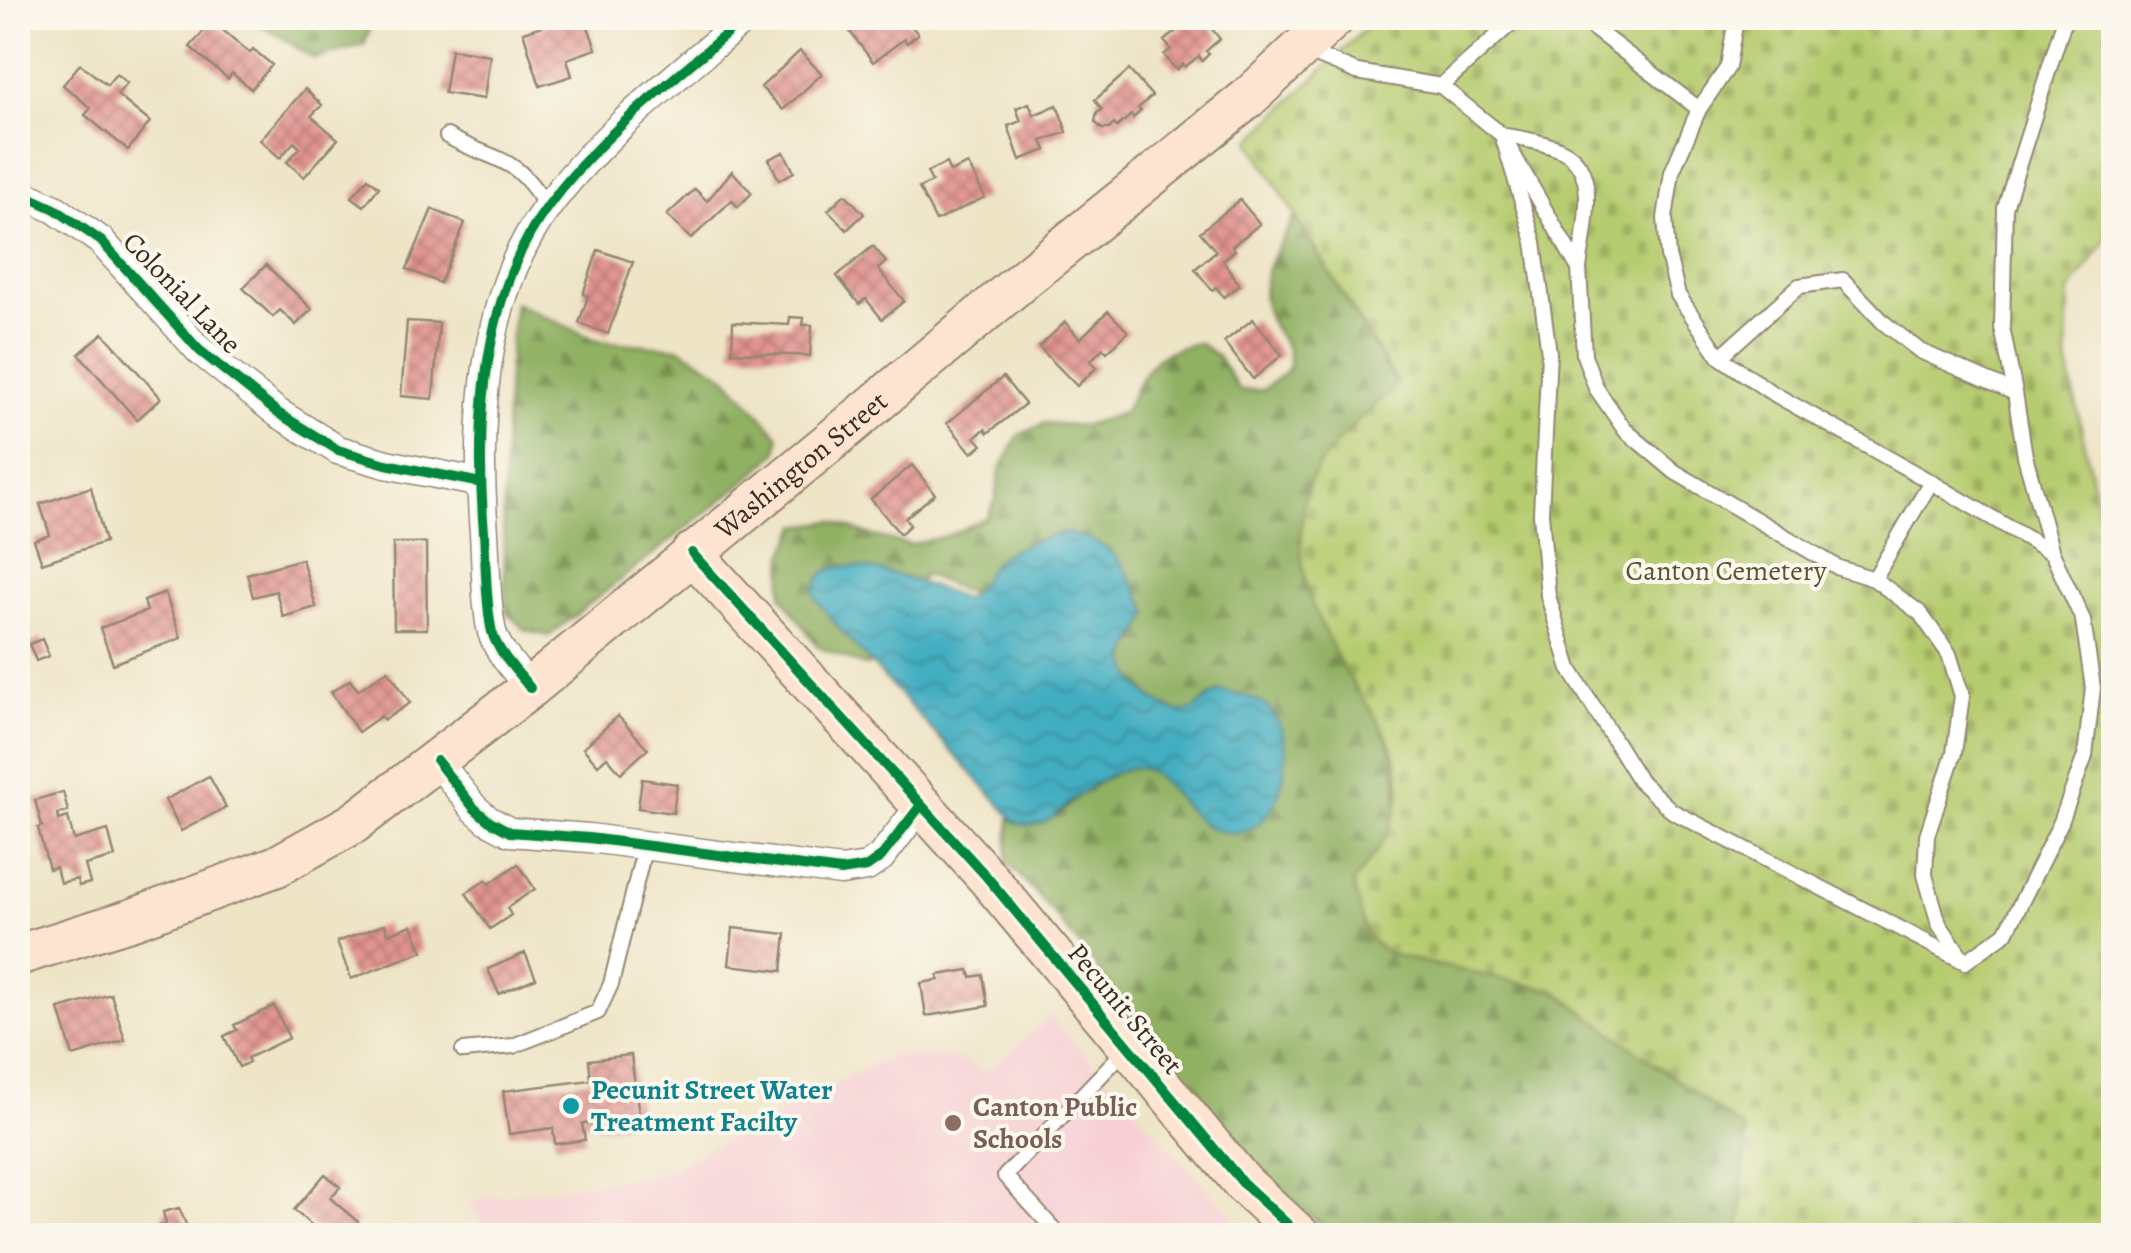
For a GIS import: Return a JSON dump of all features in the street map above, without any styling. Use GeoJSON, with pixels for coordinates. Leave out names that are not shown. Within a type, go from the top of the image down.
{"type":"FeatureCollection","features":[{"type":"Feature","properties":{"kind":"main road","name":"Washington Street"},"geometry":{"type":"LineString","coordinates":[[18,955],[133,919],[277,866],[354,823],[530,688],[1247,99],[1334,18]]}},
{"type":"Feature","properties":{"kind":"main road","name":"Pecunit Street"},"geometry":{"type":"LineString","coordinates":[[692,553],[986,876],[1242,1183],[1300,1236]]}},
{"type":"Feature","properties":{"kind":"street"},"geometry":{"type":"LineString","coordinates":[[530,688],[492,633],[481,483],[485,389],[498,312],[520,253],[547,207],[588,159],[668,82],[745,18]]}},
{"type":"Feature","properties":{"kind":"street","name":"Colonial Lane"},"geometry":{"type":"LineString","coordinates":[[18,192],[56,209],[102,241],[199,350],[278,413],[338,450],[481,483]]}},
{"type":"Feature","properties":{"kind":"street"},"geometry":{"type":"LineString","coordinates":[[437,762],[474,808],[510,832],[841,871],[867,867],[881,857],[922,806]]}},
{"type":"Feature","properties":{"kind":"lane"},"geometry":{"type":"LineString","coordinates":[[1442,86],[1517,18]]}},
{"type":"Feature","properties":{"kind":"lane"},"geometry":{"type":"LineString","coordinates":[[1580,18],[1700,109]]}},
{"type":"Feature","properties":{"kind":"lane"},"geometry":{"type":"LineString","coordinates":[[1736,18],[1728,67],[1700,109],[1672,172],[1666,218],[1668,256],[1678,295],[1720,356],[1769,391],[2052,552]]}},
{"type":"Feature","properties":{"kind":"lane"},"geometry":{"type":"LineString","coordinates":[[1965,962],[2006,933],[2061,822],[2085,756],[2093,688],[2083,620],[2052,552],[2026,456],[2002,327],[2005,208],[2066,18]]}},
{"type":"Feature","properties":{"kind":"lane"},"geometry":{"type":"LineString","coordinates":[[1300,49],[1357,72],[1442,86],[1502,135],[1578,269]]}},
{"type":"Feature","properties":{"kind":"lane"},"geometry":{"type":"LineString","coordinates":[[1502,135],[1558,148],[1578,163],[1584,175],[1586,211],[1578,269],[1584,356],[1596,388],[1624,430],[1675,472],[1742,513],[1839,568],[1874,579],[1920,614],[1949,654],[1962,696],[1954,754],[1928,834],[1924,875],[1940,924],[1965,962]]}},
{"type":"Feature","properties":{"kind":"lane"},"geometry":{"type":"LineString","coordinates":[[1502,135],[1534,242],[1549,353],[1541,513],[1548,596],[1570,670],[1638,780],[1672,811],[1965,962]]}},
{"type":"Feature","properties":{"kind":"lane"},"geometry":{"type":"LineString","coordinates":[[448,136],[514,164],[547,207]]}},
{"type":"Feature","properties":{"kind":"lane"},"geometry":{"type":"LineString","coordinates":[[1720,356],[1799,286],[1844,280],[1884,324],[1920,352],[2015,393]]}},
{"type":"Feature","properties":{"kind":"lane"},"geometry":{"type":"LineString","coordinates":[[1874,579],[1931,482]]}},
{"type":"Feature","properties":{"kind":"lane"},"geometry":{"type":"LineString","coordinates":[[462,1051],[512,1046],[598,1012],[611,984],[644,846]]}},
{"type":"Feature","properties":{"kind":"lane"},"geometry":{"type":"LineString","coordinates":[[1060,1236],[1006,1176],[1127,1047]]}},
{"type":"Feature","properties":{"kind":"shaded area","name":"Canton Public Schools"},"geometry":{"type":"Polygon","coordinates":[[[1050,1016],[1249,1235],[491,1236],[469,1201],[662,1173],[888,1056],[952,1057],[987,1072],[1050,1016]]]}},
{"type":"Feature","properties":{"kind":"green space"},"geometry":{"type":"Polygon","coordinates":[[[244,18],[373,18],[364,45],[314,59],[244,18]]]}},
{"type":"Feature","properties":{"kind":"green space","name":"Canton Cemetery"},"geometry":{"type":"Polygon","coordinates":[[[1376,18],[2113,18],[2113,230],[2069,292],[2067,360],[2100,518],[2113,541],[2113,1235],[1740,1235],[1746,1131],[1556,991],[1388,954],[1367,936],[1353,883],[1393,822],[1399,797],[1398,767],[1388,738],[1344,668],[1311,601],[1301,535],[1307,492],[1318,467],[1397,383],[1250,141],[1376,18]]]}},
{"type":"Feature","properties":{"kind":"green space"},"geometry":{"type":"Polygon","coordinates":[[[1295,216],[1397,384],[1334,449],[1354,686],[1387,739],[1394,758],[1398,798],[1386,839],[1353,883],[1388,954],[1556,991],[1746,1131],[1740,1235],[1336,1235],[1256,1167],[1220,1128],[1092,961],[1007,863],[1010,818],[1017,823],[1059,815],[1080,794],[1135,765],[1145,767],[1165,784],[1003,632],[967,592],[924,574],[904,600],[889,658],[865,666],[818,647],[782,596],[784,555],[798,526],[833,521],[910,545],[950,535],[987,517],[995,501],[1000,470],[1019,435],[1046,423],[1082,426],[1123,413],[1150,366],[1168,352],[1199,343],[1218,357],[1239,390],[1263,390],[1289,369],[1287,350],[1266,311],[1264,282],[1295,216]]]}},
{"type":"Feature","properties":{"kind":"green space"},"geometry":{"type":"Polygon","coordinates":[[[515,303],[598,341],[680,348],[727,377],[779,436],[777,452],[747,480],[549,636],[525,630],[506,612],[504,458],[515,303]]]}},
{"type":"Feature","properties":{"kind":"water"},"geometry":{"type":"Polygon","coordinates":[[[1062,533],[1095,541],[1125,569],[1149,612],[1132,645],[1128,665],[1138,684],[1157,702],[1186,712],[1220,691],[1264,705],[1279,723],[1284,741],[1282,782],[1265,818],[1251,829],[1233,833],[1215,830],[1200,821],[1151,772],[1138,768],[1122,770],[1101,780],[1046,822],[1017,823],[816,599],[814,591],[825,573],[840,567],[856,567],[895,574],[963,599],[1000,557],[1022,545],[1062,533]]]}},
{"type":"Feature","properties":{"kind":"building"},"geometry":{"type":"Polygon","coordinates":[[[567,18],[585,18],[596,49],[567,59],[572,76],[540,86],[523,32],[567,18]]]}},
{"type":"Feature","properties":{"kind":"building"},"geometry":{"type":"Polygon","coordinates":[[[855,18],[905,18],[918,34],[907,43],[904,39],[873,62],[845,25],[855,18]]]}},
{"type":"Feature","properties":{"kind":"building"},"geometry":{"type":"Polygon","coordinates":[[[1192,18],[1203,18],[1220,39],[1206,51],[1209,54],[1202,61],[1199,56],[1176,70],[1164,55],[1171,49],[1164,41],[1192,18]]]}},
{"type":"Feature","properties":{"kind":"building"},"geometry":{"type":"Polygon","coordinates":[[[2110,18],[2114,18],[2114,39],[2105,37],[2110,18]]]}},
{"type":"Feature","properties":{"kind":"building"},"geometry":{"type":"Polygon","coordinates":[[[212,21],[250,53],[253,49],[272,65],[251,89],[232,73],[228,79],[190,47],[212,21]]]}},
{"type":"Feature","properties":{"kind":"building"},"geometry":{"type":"Polygon","coordinates":[[[451,49],[490,55],[484,99],[444,93],[451,49]]]}},
{"type":"Feature","properties":{"kind":"building"},"geometry":{"type":"Polygon","coordinates":[[[800,51],[822,74],[783,110],[761,87],[800,51]]]}},
{"type":"Feature","properties":{"kind":"building"},"geometry":{"type":"Polygon","coordinates":[[[80,64],[107,85],[116,74],[127,83],[117,95],[150,122],[128,150],[85,115],[91,108],[63,85],[80,64]]]}},
{"type":"Feature","properties":{"kind":"building"},"geometry":{"type":"Polygon","coordinates":[[[1129,70],[1152,96],[1133,118],[1131,115],[1117,127],[1114,124],[1102,129],[1095,122],[1102,110],[1095,100],[1129,70]]]}},
{"type":"Feature","properties":{"kind":"building"},"geometry":{"type":"Polygon","coordinates":[[[305,89],[322,105],[311,116],[338,139],[304,177],[287,162],[300,148],[294,142],[280,158],[260,140],[305,89]]]}},
{"type":"Feature","properties":{"kind":"building"},"geometry":{"type":"Polygon","coordinates":[[[1029,103],[1034,115],[1057,105],[1067,132],[1042,141],[1046,150],[1020,160],[1008,126],[1021,121],[1016,108],[1029,103]]]}},
{"type":"Feature","properties":{"kind":"building"},"geometry":{"type":"Polygon","coordinates":[[[784,152],[794,172],[779,180],[769,159],[784,152]]]}},
{"type":"Feature","properties":{"kind":"building"},"geometry":{"type":"Polygon","coordinates":[[[946,163],[950,172],[968,164],[985,197],[936,221],[919,188],[932,182],[927,172],[946,163]]]}},
{"type":"Feature","properties":{"kind":"building"},"geometry":{"type":"Polygon","coordinates":[[[732,171],[752,193],[738,207],[732,200],[691,239],[667,215],[695,189],[707,201],[732,171]]]}},
{"type":"Feature","properties":{"kind":"building"},"geometry":{"type":"Polygon","coordinates":[[[368,178],[379,187],[364,206],[352,197],[368,178]]]}},
{"type":"Feature","properties":{"kind":"building"},"geometry":{"type":"Polygon","coordinates":[[[845,194],[864,214],[847,230],[828,210],[845,194]]]}},
{"type":"Feature","properties":{"kind":"building"},"geometry":{"type":"Polygon","coordinates":[[[1240,200],[1260,224],[1232,246],[1235,250],[1223,260],[1239,285],[1224,297],[1216,287],[1212,290],[1195,269],[1216,251],[1200,232],[1240,200]]]}},
{"type":"Feature","properties":{"kind":"building"},"geometry":{"type":"Polygon","coordinates":[[[432,209],[465,223],[440,283],[407,269],[432,209]]]}},
{"type":"Feature","properties":{"kind":"building"},"geometry":{"type":"Polygon","coordinates":[[[873,246],[886,262],[878,269],[904,301],[882,319],[866,299],[859,304],[837,276],[873,246]]]}},
{"type":"Feature","properties":{"kind":"building"},"geometry":{"type":"Polygon","coordinates":[[[598,250],[633,262],[608,334],[579,323],[588,296],[583,294],[598,250]]]}},
{"type":"Feature","properties":{"kind":"building"},"geometry":{"type":"Polygon","coordinates":[[[266,265],[312,309],[296,325],[280,310],[273,317],[243,288],[266,265]]]}},
{"type":"Feature","properties":{"kind":"building"},"geometry":{"type":"Polygon","coordinates":[[[1108,311],[1128,332],[1107,352],[1103,348],[1090,361],[1097,367],[1077,386],[1039,347],[1065,322],[1080,339],[1108,311]]]}},
{"type":"Feature","properties":{"kind":"building"},"geometry":{"type":"Polygon","coordinates":[[[790,317],[804,318],[803,325],[812,325],[810,356],[732,352],[733,322],[789,325],[790,317]]]}},
{"type":"Feature","properties":{"kind":"building"},"geometry":{"type":"Polygon","coordinates":[[[1253,319],[1282,355],[1253,379],[1224,342],[1253,319]]]}},
{"type":"Feature","properties":{"kind":"building"},"geometry":{"type":"Polygon","coordinates":[[[407,321],[439,323],[433,399],[401,396],[407,321]]]}},
{"type":"Feature","properties":{"kind":"building"},"geometry":{"type":"Polygon","coordinates":[[[103,333],[161,398],[137,420],[79,354],[103,333]]]}},
{"type":"Feature","properties":{"kind":"building"},"geometry":{"type":"Polygon","coordinates":[[[1003,377],[1025,404],[988,433],[985,429],[975,437],[982,445],[972,453],[947,423],[1003,377]]]}},
{"type":"Feature","properties":{"kind":"building"},"geometry":{"type":"Polygon","coordinates":[[[912,465],[935,494],[905,518],[910,525],[900,534],[871,499],[912,465]]]}},
{"type":"Feature","properties":{"kind":"building"},"geometry":{"type":"Polygon","coordinates":[[[91,487],[105,542],[42,563],[34,540],[50,535],[40,504],[91,487]]]}},
{"type":"Feature","properties":{"kind":"building"},"geometry":{"type":"Polygon","coordinates":[[[393,543],[426,543],[427,629],[394,629],[393,543]]]}},
{"type":"Feature","properties":{"kind":"building"},"geometry":{"type":"Polygon","coordinates":[[[302,559],[316,607],[283,617],[276,591],[253,597],[247,574],[302,559]]]}},
{"type":"Feature","properties":{"kind":"building"},"geometry":{"type":"Polygon","coordinates":[[[165,593],[181,638],[113,664],[100,628],[147,611],[144,601],[165,593]]]}},
{"type":"Feature","properties":{"kind":"building"},"geometry":{"type":"Polygon","coordinates":[[[42,639],[49,656],[36,661],[29,644],[42,639]]]}},
{"type":"Feature","properties":{"kind":"building"},"geometry":{"type":"Polygon","coordinates":[[[388,670],[410,703],[358,732],[331,692],[350,680],[358,690],[388,670]]]}},
{"type":"Feature","properties":{"kind":"building"},"geometry":{"type":"Polygon","coordinates":[[[618,716],[648,749],[621,773],[607,757],[598,765],[583,748],[618,716]]]}},
{"type":"Feature","properties":{"kind":"building"},"geometry":{"type":"Polygon","coordinates":[[[209,776],[226,807],[181,831],[165,800],[209,776]]]}},
{"type":"Feature","properties":{"kind":"building"},"geometry":{"type":"Polygon","coordinates":[[[642,779],[677,784],[673,813],[638,808],[642,779]]]}},
{"type":"Feature","properties":{"kind":"building"},"geometry":{"type":"Polygon","coordinates":[[[63,792],[68,811],[58,814],[59,820],[68,817],[74,840],[108,830],[115,857],[85,865],[90,883],[79,886],[77,879],[60,883],[56,867],[49,869],[38,828],[42,826],[35,800],[63,792]]]}},
{"type":"Feature","properties":{"kind":"building"},"geometry":{"type":"Polygon","coordinates":[[[518,864],[535,889],[507,908],[511,915],[490,929],[466,893],[486,880],[489,884],[518,864]]]}},
{"type":"Feature","properties":{"kind":"building"},"geometry":{"type":"Polygon","coordinates":[[[385,924],[388,934],[412,925],[423,951],[351,979],[337,942],[385,924]]]}},
{"type":"Feature","properties":{"kind":"building"},"geometry":{"type":"Polygon","coordinates":[[[733,928],[786,934],[782,971],[729,965],[733,928]]]}},
{"type":"Feature","properties":{"kind":"building"},"geometry":{"type":"Polygon","coordinates":[[[525,953],[536,978],[499,994],[488,969],[525,953]]]}},
{"type":"Feature","properties":{"kind":"building"},"geometry":{"type":"Polygon","coordinates":[[[969,970],[971,977],[983,975],[988,1006],[926,1016],[921,983],[939,980],[938,975],[969,970]]]}},
{"type":"Feature","properties":{"kind":"building"},"geometry":{"type":"Polygon","coordinates":[[[111,994],[125,1040],[73,1056],[59,1009],[111,994]]]}},
{"type":"Feature","properties":{"kind":"building"},"geometry":{"type":"Polygon","coordinates":[[[274,1006],[289,1038],[247,1058],[249,1062],[239,1067],[224,1036],[237,1030],[234,1025],[274,1006]]]}},
{"type":"Feature","properties":{"kind":"building","name":"Pecunit Street Water Treatment Facilty"},"geometry":{"type":"Polygon","coordinates":[[[631,1055],[640,1122],[597,1127],[597,1122],[582,1124],[585,1140],[555,1144],[553,1128],[509,1134],[503,1091],[591,1080],[589,1060],[631,1055]]]}},
{"type":"Feature","properties":{"kind":"building"},"geometry":{"type":"Polygon","coordinates":[[[325,1174],[340,1187],[330,1198],[358,1222],[346,1236],[324,1236],[294,1210],[325,1174]]]}},
{"type":"Feature","properties":{"kind":"building"},"geometry":{"type":"Polygon","coordinates":[[[179,1208],[191,1236],[126,1236],[166,1224],[163,1212],[179,1208]]]}},
{"type":"Feature","properties":{"kind":"building"},"geometry":{"type":"Polygon","coordinates":[[[988,1226],[997,1236],[977,1236],[988,1226]]]}},
{"type":"Feature","properties":{"kind":"cycle path"},"geometry":{"type":"LineString","coordinates":[[530,688],[495,640],[487,592],[481,438],[497,315],[527,240],[569,179],[641,107],[745,18]]}},
{"type":"Feature","properties":{"kind":"cycle path"},"geometry":{"type":"LineString","coordinates":[[18,192],[55,209],[101,241],[199,350],[278,413],[338,450],[481,483]]}},
{"type":"Feature","properties":{"kind":"cycle path"},"geometry":{"type":"LineString","coordinates":[[692,553],[986,876],[1243,1183],[1300,1236]]}},
{"type":"Feature","properties":{"kind":"cycle path"},"geometry":{"type":"LineString","coordinates":[[437,761],[474,808],[510,832],[589,838],[841,871],[867,867],[881,857],[921,805]]}},
{"type":"Feature","properties":{"kind":"place","name":"Pecunit Street Water Treatment Facilty"},"geometry":{"type":"Point","coordinates":[571,1106]}},
{"type":"Feature","properties":{"kind":"place","name":"Canton Public Schools"},"geometry":{"type":"Point","coordinates":[953,1123]}}]}
